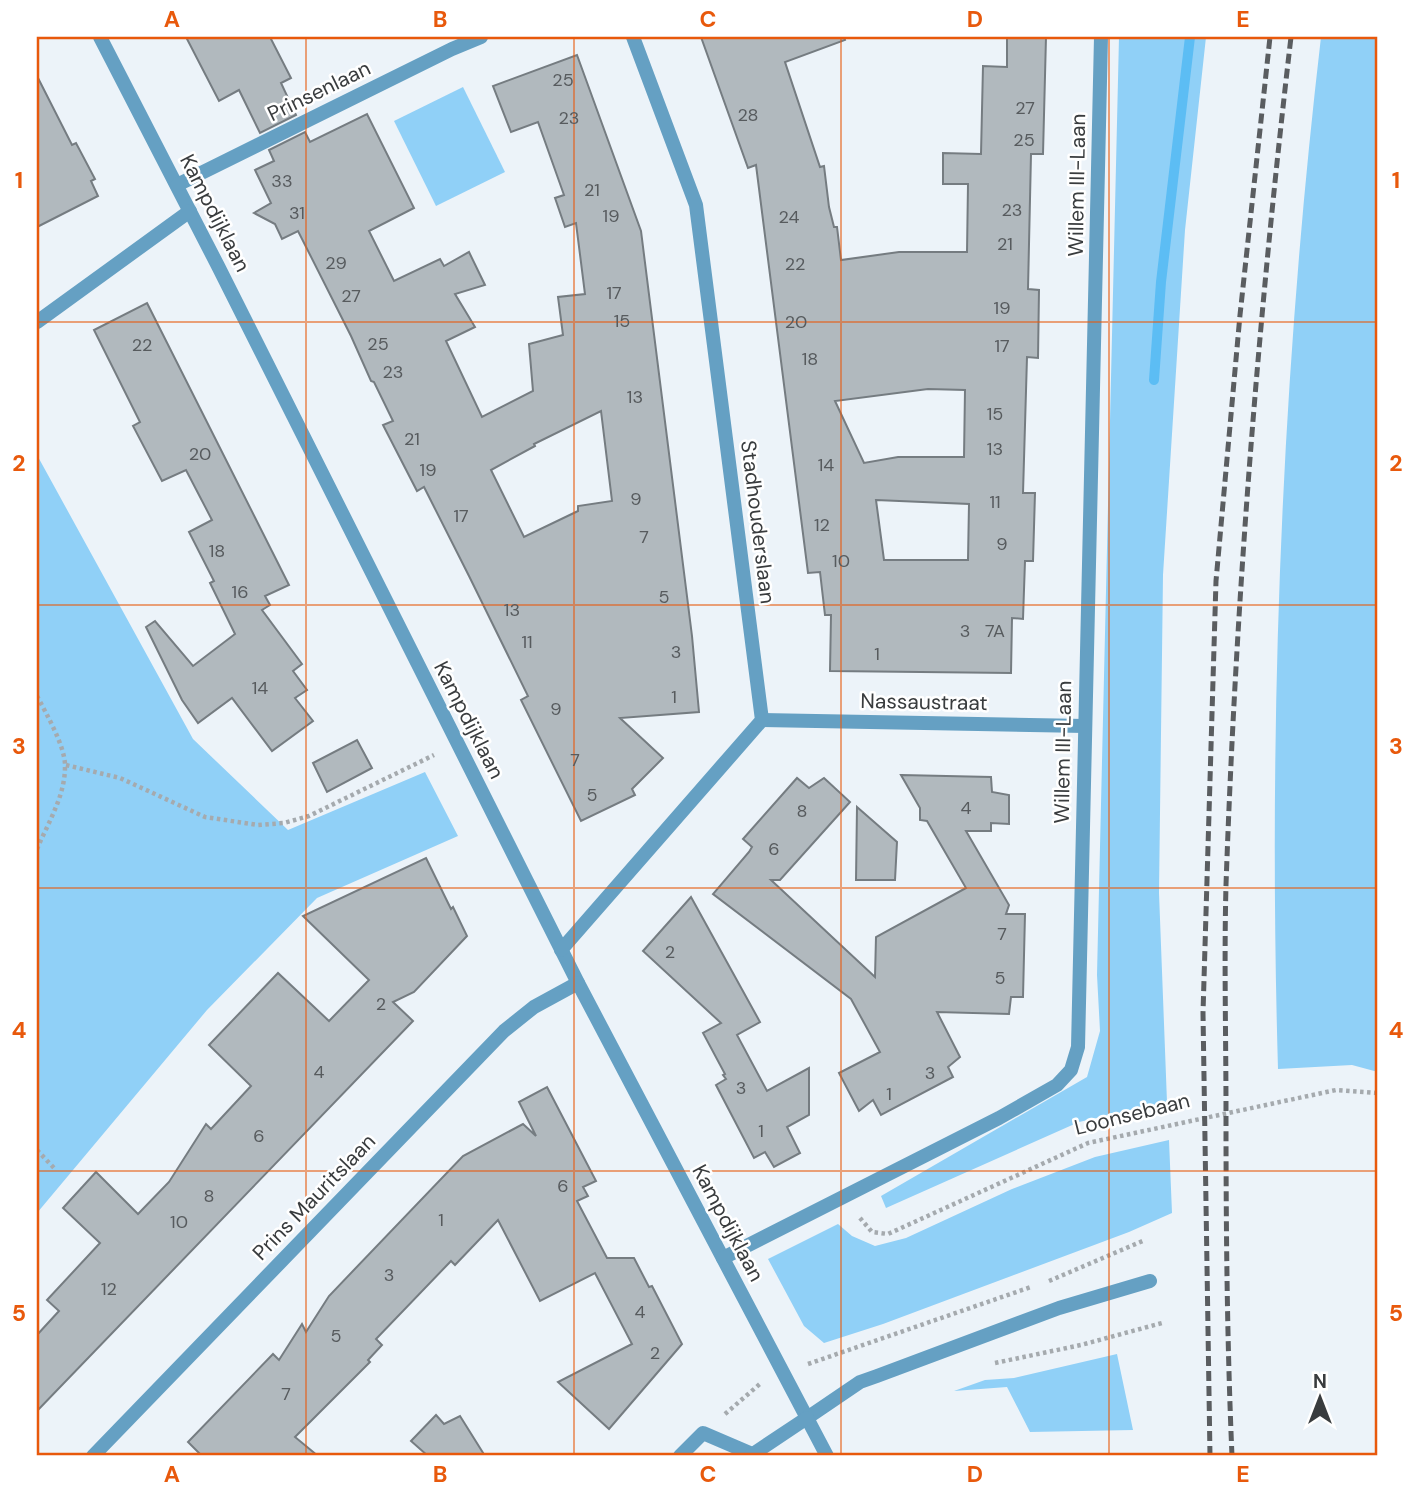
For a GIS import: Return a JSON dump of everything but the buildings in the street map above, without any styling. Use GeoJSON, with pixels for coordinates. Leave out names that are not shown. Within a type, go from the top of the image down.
{"type":"FeatureCollection","features":[{"type":"Feature","properties":{"kind":"street","name":"Kampdijklaan"},"geometry":{"type":"LineString","coordinates":[[100,37],[561,950],[827,1456]]}},
{"type":"Feature","properties":{"kind":"street","name":"Prinsenlaan"},"geometry":{"type":"LineString","coordinates":[[177,185],[481,37]]}},
{"type":"Feature","properties":{"kind":"street","name":"Stadhouderslaan"},"geometry":{"type":"LineString","coordinates":[[633,37],[696,205],[762,720]]}},
{"type":"Feature","properties":{"kind":"street","name":"Willem III-Laan"},"geometry":{"type":"LineString","coordinates":[[723,1258],[999,1118],[1058,1085],[1071,1070],[1078,1047],[1101,37]]}},
{"type":"Feature","properties":{"kind":"street"},"geometry":{"type":"LineString","coordinates":[[37,322],[190,211]]}},
{"type":"Feature","properties":{"kind":"street","name":"Nassaustraat"},"geometry":{"type":"LineString","coordinates":[[762,720],[1085,726]]}},
{"type":"Feature","properties":{"kind":"street"},"geometry":{"type":"LineString","coordinates":[[561,950],[762,720]]}},
{"type":"Feature","properties":{"kind":"street","name":"Prins Mauritslaan"},"geometry":{"type":"LineString","coordinates":[[93,1456],[504,1031],[534,1007],[578,983]]}},
{"type":"Feature","properties":{"kind":"street"},"geometry":{"type":"LineString","coordinates":[[680,1456],[703,1433],[751,1455],[860,1382],[1059,1308],[1150,1280]]}},
{"type":"Feature","properties":{"kind":"path"},"geometry":{"type":"LineString","coordinates":[[37,696],[52,724],[66,765],[60,799],[37,849]]}},
{"type":"Feature","properties":{"kind":"path"},"geometry":{"type":"LineString","coordinates":[[66,765],[120,778],[205,817],[258,825],[284,823],[309,816],[457,743]]}},
{"type":"Feature","properties":{"kind":"path","name":"Loonsebaan"},"geometry":{"type":"LineString","coordinates":[[849,1196],[867,1228],[872,1232],[888,1234],[1088,1143],[1336,1090],[1378,1093]]}},
{"type":"Feature","properties":{"kind":"path"},"geometry":{"type":"LineString","coordinates":[[37,1150],[54,1168]]}},
{"type":"Feature","properties":{"kind":"path"},"geometry":{"type":"LineString","coordinates":[[1048,1281],[1146,1240]]}},
{"type":"Feature","properties":{"kind":"path"},"geometry":{"type":"LineString","coordinates":[[703,1433],[765,1381],[1035,1286]]}},
{"type":"Feature","properties":{"kind":"path"},"geometry":{"type":"LineString","coordinates":[[983,1366],[1081,1345],[1162,1323]]}},
{"type":"Feature","properties":{"kind":"shaded area"},"geometry":{"type":"Polygon","coordinates":[[[1119,37],[1206,37],[1185,230],[1163,575],[1159,893],[1167,1102],[1079,1122],[886,1208],[881,1196],[1087,1077],[1100,1031],[1097,975],[1119,37]]]}},
{"type":"Feature","properties":{"kind":"shaded area"},"geometry":{"type":"Polygon","coordinates":[[[1321,37],[1378,37],[1378,1072],[1352,1065],[1278,1069],[1275,810],[1281,552],[1296,294],[1321,37]]]}},
{"type":"Feature","properties":{"kind":"shaded area"},"geometry":{"type":"Polygon","coordinates":[[[463,87],[505,172],[436,206],[394,121],[463,87]]]}},
{"type":"Feature","properties":{"kind":"shaded area"},"geometry":{"type":"Polygon","coordinates":[[[37,455],[193,739],[288,830],[425,772],[458,836],[317,898],[207,1010],[37,1213],[37,455]]]}},
{"type":"Feature","properties":{"kind":"shaded area"},"geometry":{"type":"Polygon","coordinates":[[[1169,1140],[1172,1213],[1129,1232],[883,1324],[824,1343],[804,1326],[768,1259],[838,1224],[852,1236],[875,1246],[906,1238],[1012,1189],[1095,1157],[1169,1140]]]}},
{"type":"Feature","properties":{"kind":"shaded area"},"geometry":{"type":"Polygon","coordinates":[[[1117,1354],[1133,1430],[1030,1432],[1007,1387],[954,1391],[985,1380],[1014,1378],[1117,1354]]]}},
{"type":"Feature","properties":{"kind":"waterway"},"geometry":{"type":"LineString","coordinates":[[1154,380],[1161,282],[1190,37]]}},
{"type":"Feature","properties":{"kind":"railway"},"geometry":{"type":"LineString","coordinates":[[1210,1456],[1203,1013],[1216,581],[1240,315],[1270,37]]}},
{"type":"Feature","properties":{"kind":"railway"},"geometry":{"type":"LineString","coordinates":[[1232,1456],[1227,1285],[1225,970],[1230,779],[1250,460],[1268,249],[1291,37]]}}]}
